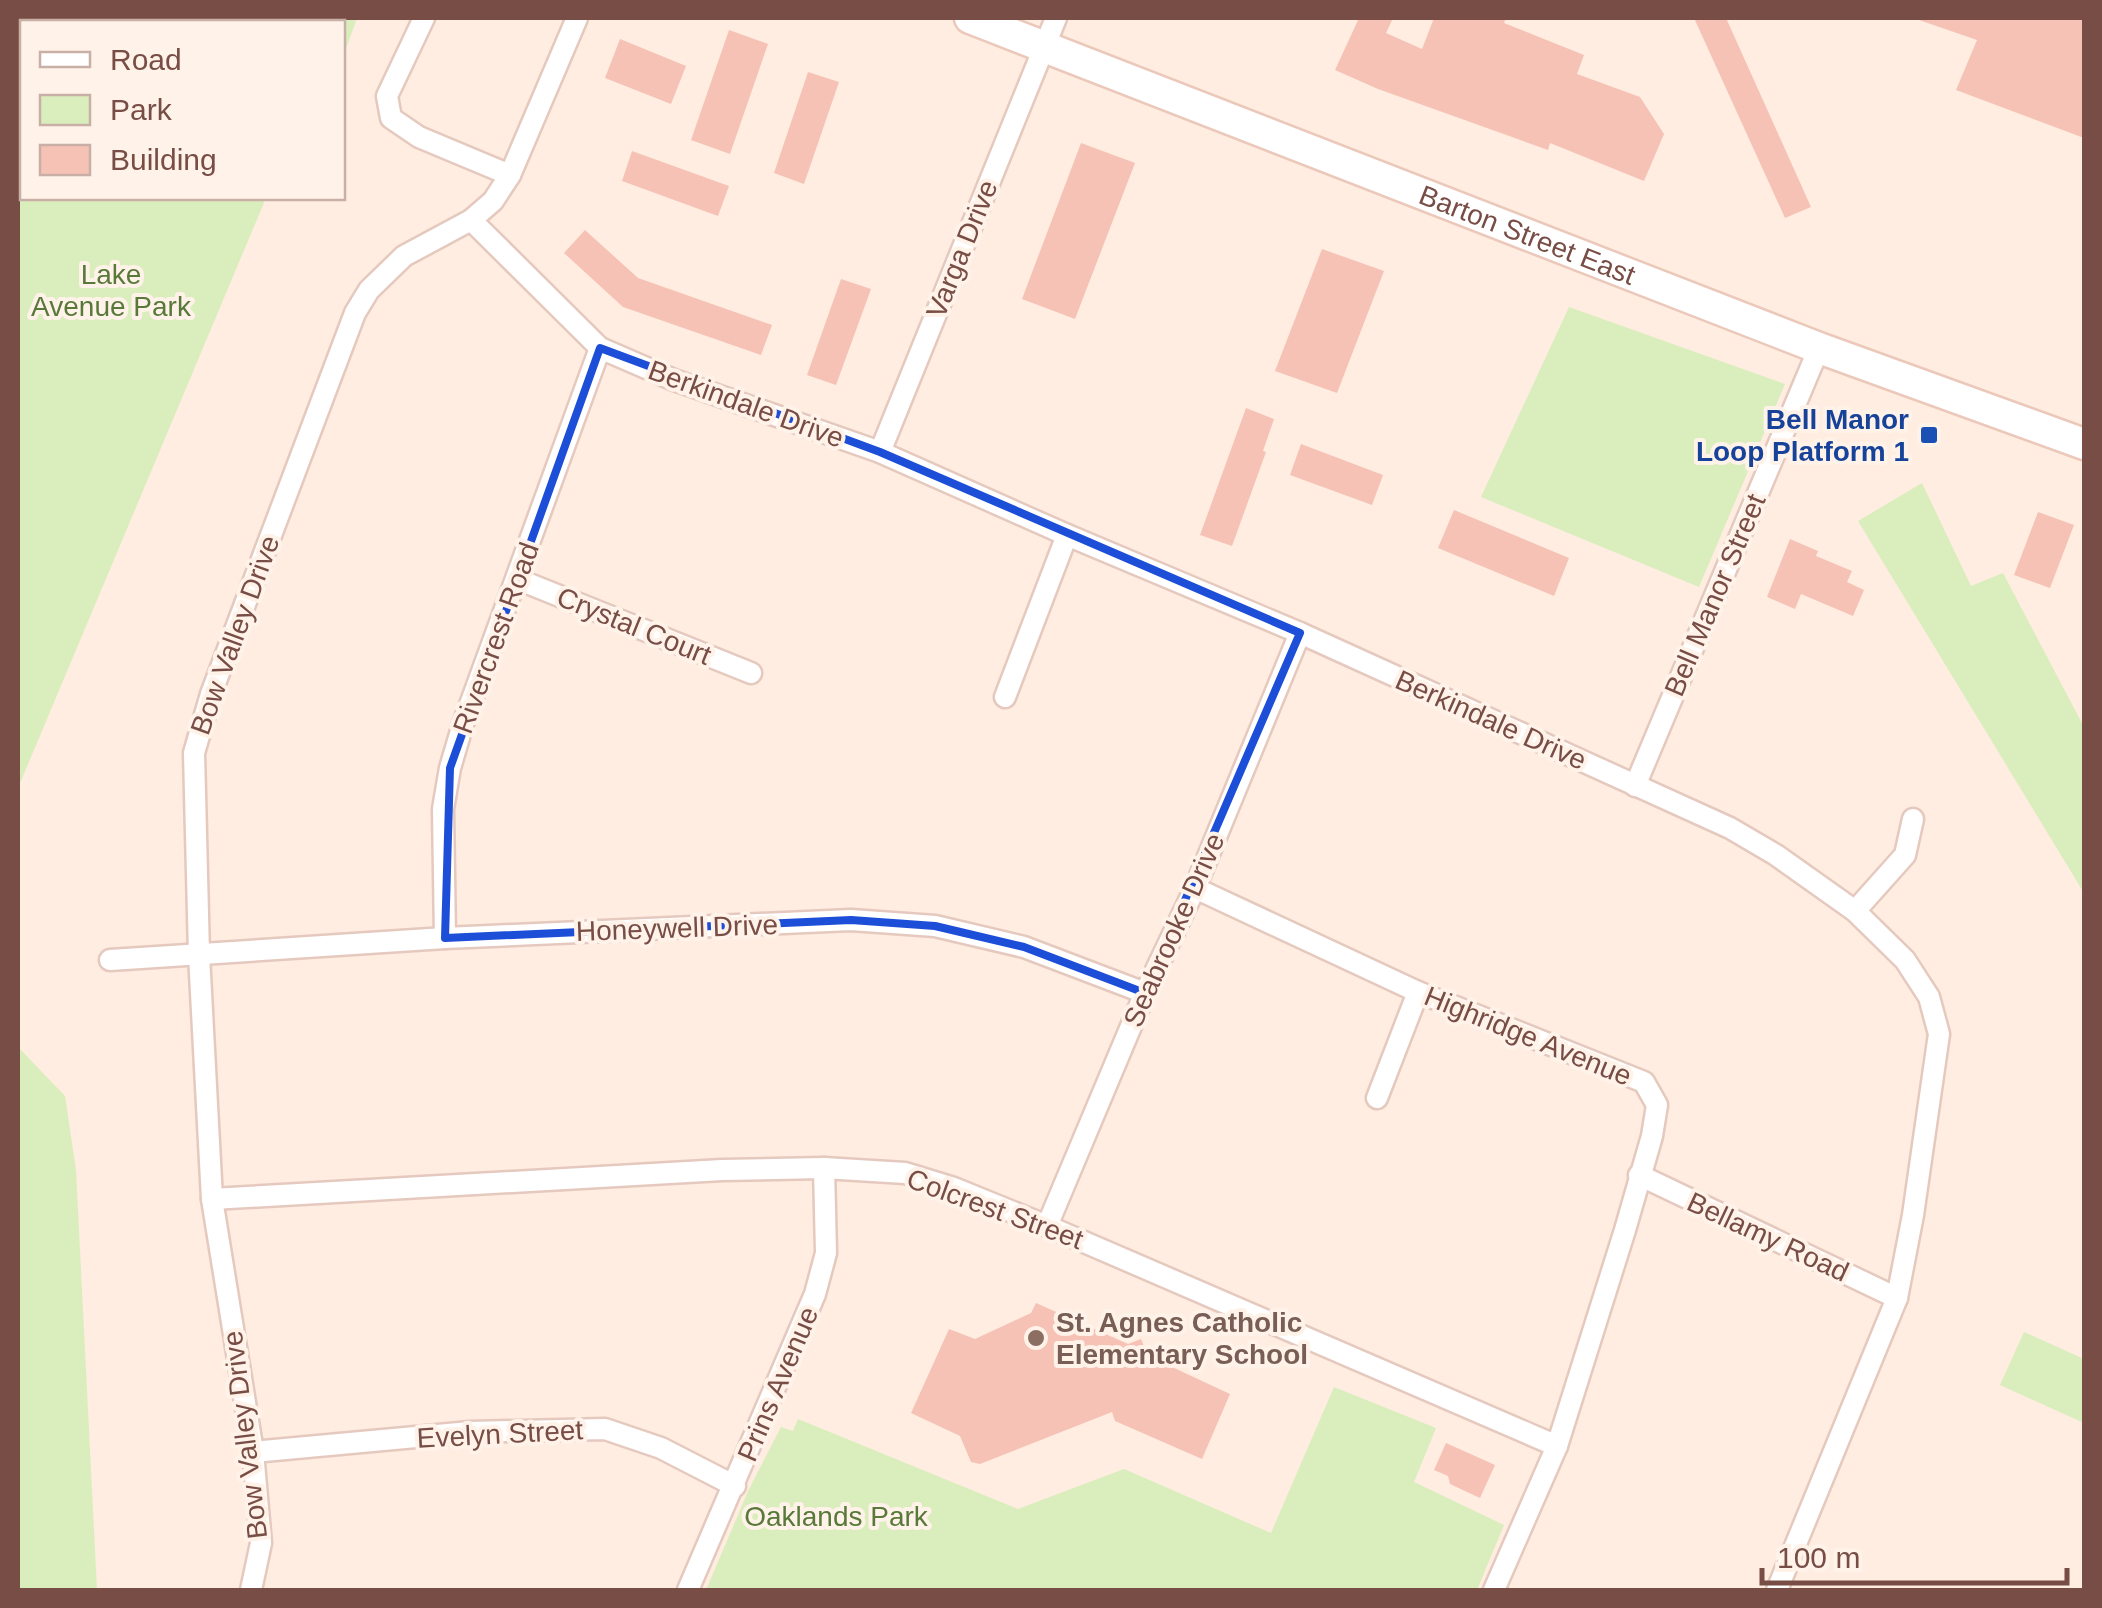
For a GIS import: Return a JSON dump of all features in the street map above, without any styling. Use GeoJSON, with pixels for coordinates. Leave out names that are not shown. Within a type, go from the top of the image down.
{"type":"FeatureCollection","features":[{"type":"Feature","properties":{"kind":"main road","name":"Barton Street East"},"geometry":{"type":"LineString","coordinates":[[970,18],[1819,348],[2084,444]]}},
{"type":"Feature","properties":{"kind":"street"},"geometry":{"type":"LineString","coordinates":[[424,18],[387,96],[391,118],[419,137],[510,175]]}},
{"type":"Feature","properties":{"kind":"street","name":"Bow Valley Drive"},"geometry":{"type":"LineString","coordinates":[[251,1590],[260,1543],[253,1452],[212,1199],[199,955],[194,753],[211,694],[355,313],[369,290],[404,256],[471,220],[493,202],[510,175],[577,18]]}},
{"type":"Feature","properties":{"kind":"street","name":"Varga Drive"},"geometry":{"type":"LineString","coordinates":[[880,452],[1056,18]]}},
{"type":"Feature","properties":{"kind":"street","name":"Berkindale Drive"},"geometry":{"type":"LineString","coordinates":[[471,220],[600,348],[674,380],[880,452],[1300,633],[1730,828],[1776,854],[1855,911],[1905,960],[1928,997],[1939,1034],[1897,1298],[1776,1590]]}},
{"type":"Feature","properties":{"kind":"street","name":"Rivercrest Road"},"geometry":{"type":"LineString","coordinates":[[445,938],[443,809],[450,768],[600,348]]}},
{"type":"Feature","properties":{"kind":"street","name":"Bell Manor Street"},"geometry":{"type":"LineString","coordinates":[[1634,786],[1819,348]]}},
{"type":"Feature","properties":{"kind":"street"},"geometry":{"type":"LineString","coordinates":[[1005,697],[1067,535]]}},
{"type":"Feature","properties":{"kind":"street","name":"Crystal Court"},"geometry":{"type":"LineString","coordinates":[[517,579],[751,673]]}},
{"type":"Feature","properties":{"kind":"street","name":"Seabrooke Drive"},"geometry":{"type":"LineString","coordinates":[[1047,1226],[1144,993],[1195,888],[1300,633]]}},
{"type":"Feature","properties":{"kind":"street"},"geometry":{"type":"LineString","coordinates":[[1855,911],[1905,855],[1913,819]]}},
{"type":"Feature","properties":{"kind":"street","name":"Highridge Avenue"},"geometry":{"type":"LineString","coordinates":[[1195,888],[1418,992],[1644,1082],[1657,1105],[1652,1136],[1557,1446],[1494,1590]]}},
{"type":"Feature","properties":{"kind":"street","name":"Honeywell Drive"},"geometry":{"type":"LineString","coordinates":[[110,960],[445,938],[851,920],[935,926],[1024,948],[1144,993]]}},
{"type":"Feature","properties":{"kind":"street"},"geometry":{"type":"LineString","coordinates":[[1377,1098],[1418,992]]}},
{"type":"Feature","properties":{"kind":"street","name":"Colcrest Street"},"geometry":{"type":"LineString","coordinates":[[212,1199],[722,1170],[824,1168],[905,1173],[954,1188],[1047,1226],[1557,1446]]}},
{"type":"Feature","properties":{"kind":"street","name":"Prins Avenue"},"geometry":{"type":"LineString","coordinates":[[688,1590],[816,1294],[826,1253],[824,1168]]}},
{"type":"Feature","properties":{"kind":"street","name":"Bellamy Road"},"geometry":{"type":"LineString","coordinates":[[1639,1176],[1897,1298]]}},
{"type":"Feature","properties":{"kind":"street","name":"Evelyn Street"},"geometry":{"type":"LineString","coordinates":[[253,1452],[470,1432],[605,1429],[661,1448],[734,1486]]}},
{"type":"Feature","properties":{"kind":"highlighted area"},"geometry":{"type":"Polygon","coordinates":[[[600,348],[880,452],[1300,633],[1145,993],[1024,947],[935,926],[851,920],[445,938],[450,768],[600,348]]]}},
{"type":"Feature","properties":{"kind":"green space","name":"Lake Avenue Park"},"geometry":{"type":"Polygon","coordinates":[[[18,18],[357,18],[345,51],[345,20],[20,20],[20,200],[265,200],[18,788],[18,18]]]}},
{"type":"Feature","properties":{"kind":"green space"},"geometry":{"type":"Polygon","coordinates":[[[1569,307],[1785,384],[1699,587],[1481,497],[1569,307]]]}},
{"type":"Feature","properties":{"kind":"green space"},"geometry":{"type":"Polygon","coordinates":[[[1922,483],[1971,586],[2003,573],[2084,727],[2084,893],[1858,521],[1922,483]]]}},
{"type":"Feature","properties":{"kind":"green space"},"geometry":{"type":"Polygon","coordinates":[[[18,1047],[65,1096],[76,1170],[97,1590],[18,1590],[18,1047]]]}},
{"type":"Feature","properties":{"kind":"green space"},"geometry":{"type":"Polygon","coordinates":[[[2024,1332],[2084,1359],[2084,1423],[2000,1385],[2024,1332]]]}},
{"type":"Feature","properties":{"kind":"green space","name":"Oaklands Park"},"geometry":{"type":"Polygon","coordinates":[[[1334,1387],[1436,1428],[1414,1482],[1504,1525],[1477,1590],[706,1590],[749,1489],[781,1427],[793,1431],[798,1419],[1018,1509],[1124,1469],[1271,1533],[1334,1387]]]}},
{"type":"Feature","properties":{"kind":"building"},"geometry":{"type":"Polygon","coordinates":[[[1359,18],[1393,18],[1386,33],[1422,49],[1434,18],[1506,18],[1504,23],[1584,55],[1577,74],[1640,97],[1664,134],[1644,181],[1550,143],[1548,150],[1335,70],[1359,18]]]}},
{"type":"Feature","properties":{"kind":"building"},"geometry":{"type":"Polygon","coordinates":[[[1694,18],[1726,18],[1811,207],[1785,218],[1694,18]]]}},
{"type":"Feature","properties":{"kind":"building"},"geometry":{"type":"Polygon","coordinates":[[[1919,18],[2084,18],[2084,138],[1956,90],[1977,40],[1919,18]]]}},
{"type":"Feature","properties":{"kind":"building"},"geometry":{"type":"Polygon","coordinates":[[[729,30],[768,44],[730,154],[691,140],[729,30]]]}},
{"type":"Feature","properties":{"kind":"building"},"geometry":{"type":"Polygon","coordinates":[[[620,39],[686,66],[671,104],[605,78],[620,39]]]}},
{"type":"Feature","properties":{"kind":"building"},"geometry":{"type":"Polygon","coordinates":[[[808,72],[839,82],[804,184],[774,173],[808,72]]]}},
{"type":"Feature","properties":{"kind":"building"},"geometry":{"type":"Polygon","coordinates":[[[1081,143],[1135,163],[1075,319],[1022,299],[1081,143]]]}},
{"type":"Feature","properties":{"kind":"building"},"geometry":{"type":"Polygon","coordinates":[[[632,151],[729,186],[718,216],[622,181],[632,151]]]}},
{"type":"Feature","properties":{"kind":"building"},"geometry":{"type":"Polygon","coordinates":[[[585,230],[638,278],[772,325],[761,355],[623,307],[564,253],[585,230]]]}},
{"type":"Feature","properties":{"kind":"building"},"geometry":{"type":"Polygon","coordinates":[[[1322,249],[1384,271],[1337,393],[1275,371],[1322,249]]]}},
{"type":"Feature","properties":{"kind":"building"},"geometry":{"type":"Polygon","coordinates":[[[841,279],[871,289],[836,385],[807,375],[841,279]]]}},
{"type":"Feature","properties":{"kind":"building"},"geometry":{"type":"Polygon","coordinates":[[[1246,408],[1274,419],[1232,546],[1200,535],[1246,408]]]}},
{"type":"Feature","properties":{"kind":"building"},"geometry":{"type":"Polygon","coordinates":[[[1301,444],[1383,475],[1372,505],[1290,475],[1301,444]]]}},
{"type":"Feature","properties":{"kind":"building"},"geometry":{"type":"Polygon","coordinates":[[[1454,510],[1569,558],[1554,596],[1438,548],[1454,510]]]}},
{"type":"Feature","properties":{"kind":"building"},"geometry":{"type":"Polygon","coordinates":[[[2038,512],[2074,525],[2050,588],[2014,575],[2038,512]]]}},
{"type":"Feature","properties":{"kind":"building"},"geometry":{"type":"Polygon","coordinates":[[[1790,539],[1818,551],[1816,556],[1852,571],[1847,582],[1864,590],[1853,616],[1801,594],[1795,609],[1767,597],[1790,539]]]}},
{"type":"Feature","properties":{"kind":"building"},"geometry":{"type":"Polygon","coordinates":[[[1036,1303],[1128,1344],[1141,1339],[1146,1351],[1157,1360],[1230,1394],[1202,1459],[1115,1421],[1112,1412],[980,1464],[971,1462],[960,1436],[911,1413],[949,1329],[975,1339],[1031,1313],[1036,1303]]]}},
{"type":"Feature","properties":{"kind":"building"},"geometry":{"type":"Polygon","coordinates":[[[1446,1443],[1495,1465],[1480,1498],[1450,1484],[1448,1476],[1434,1470],[1446,1443]]]}},
{"type":"Feature","properties":{"kind":"place","name":"Bell Manor Loop Platform 1"},"geometry":{"type":"Point","coordinates":[1929,435]}},
{"type":"Feature","properties":{"kind":"place","name":"St. Agnes Catholic Elementary School"},"geometry":{"type":"Point","coordinates":[1036,1338]}}]}
